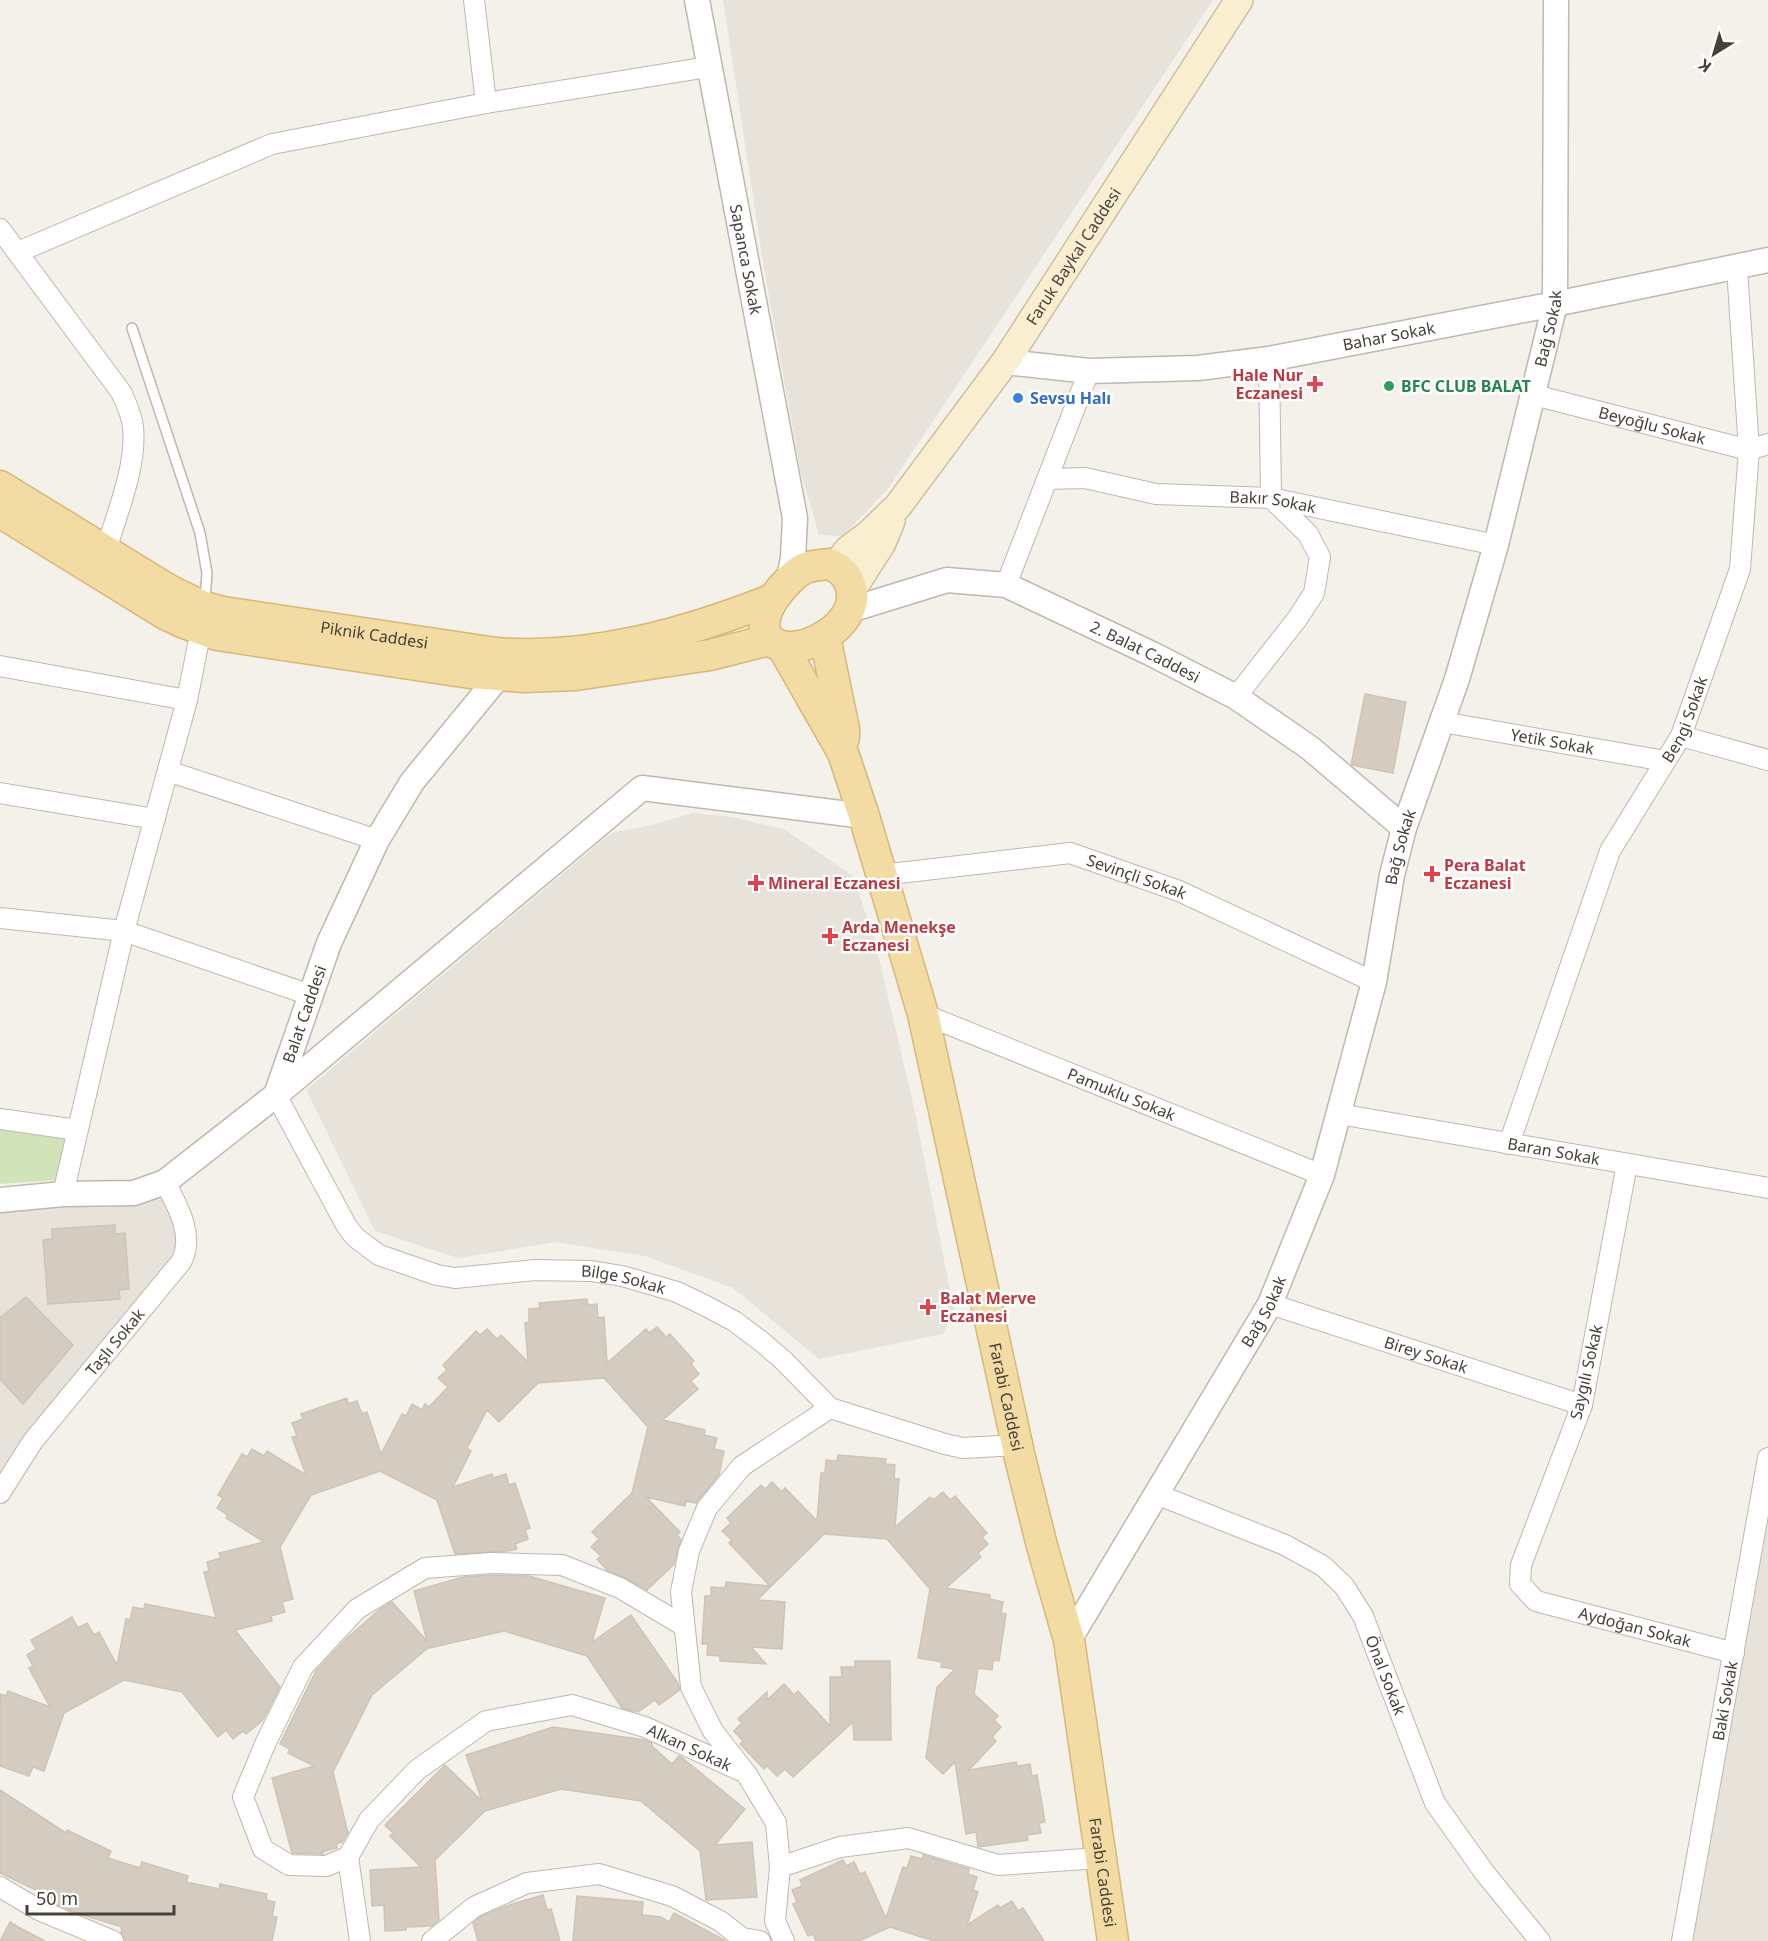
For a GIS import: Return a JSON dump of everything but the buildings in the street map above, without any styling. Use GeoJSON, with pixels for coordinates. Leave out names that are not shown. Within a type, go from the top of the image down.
{"type":"FeatureCollection","features":[{"type":"Feature","properties":{"kind":"main road","name":"Faruk Baykal Caddesi"},"geometry":{"type":"LineString","coordinates":[[898,506],[1005,362],[1239,0]]}},
{"type":"Feature","properties":{"kind":"main road","name":"Piknik Caddesi"},"geometry":{"type":"LineString","coordinates":[[0,486],[170,590],[203,618],[217,634],[499,676],[549,677],[599,672],[776,643]]}},
{"type":"Feature","properties":{"kind":"main road"},"geometry":{"type":"LineString","coordinates":[[829,566],[869,534],[898,506]]}},
{"type":"Feature","properties":{"kind":"main road"},"geometry":{"type":"LineString","coordinates":[[776,643],[794,647],[825,637],[839,626],[882,543],[898,506]]}},
{"type":"Feature","properties":{"kind":"main road","name":"Piknik Caddesi"},"geometry":{"type":"LineString","coordinates":[[0,512],[165,614],[203,618],[224,612],[496,653],[541,656],[593,651],[715,621],[780,591]]}},
{"type":"Feature","properties":{"kind":"main road"},"geometry":{"type":"LineString","coordinates":[[843,753],[776,643],[766,632],[765,618],[780,591],[803,570],[814,565],[829,566],[844,574],[851,600]]}},
{"type":"Feature","properties":{"kind":"main road"},"geometry":{"type":"LineString","coordinates":[[825,637],[844,729],[843,753]]}},
{"type":"Feature","properties":{"kind":"main road","name":"Farabi Caddesi"},"geometry":{"type":"LineString","coordinates":[[843,753],[923,1014],[1018,1445],[1042,1546],[1069,1640],[1113,1941]]}},
{"type":"Feature","properties":{"kind":"street"},"geometry":{"type":"LineString","coordinates":[[474,0],[486,103]]}},
{"type":"Feature","properties":{"kind":"street","name":"Sapanca Sokak"},"geometry":{"type":"LineString","coordinates":[[697,0],[795,518],[793,558],[780,591]]}},
{"type":"Feature","properties":{"kind":"street","name":"Bağ Sokak"},"geometry":{"type":"LineString","coordinates":[[1069,1640],[1270,1304],[1322,1175],[1374,982],[1392,875],[1404,828],[1457,679],[1496,545],[1556,304],[1556,0]]}},
{"type":"Feature","properties":{"kind":"street"},"geometry":{"type":"LineString","coordinates":[[18,252],[272,144],[486,103],[708,67]]}},
{"type":"Feature","properties":{"kind":"street"},"geometry":{"type":"LineString","coordinates":[[0,230],[121,392],[129,409],[133,425],[133,442],[126,483],[106,550]]}},
{"type":"Feature","properties":{"kind":"street","name":"Bahar Sokak"},"geometry":{"type":"LineString","coordinates":[[1005,362],[1089,370],[1198,368],[1269,358],[1556,304],[1768,260]]}},
{"type":"Feature","properties":{"kind":"street","name":"Bengi Sokak"},"geometry":{"type":"LineString","coordinates":[[1509,1144],[1610,851],[1681,736],[1740,569],[1749,450],[1737,268]]}},
{"type":"Feature","properties":{"kind":"street"},"geometry":{"type":"LineString","coordinates":[[1236,697],[1297,619],[1314,593],[1320,557],[1308,534],[1272,498],[1269,358]]}},
{"type":"Feature","properties":{"kind":"street"},"geometry":{"type":"LineString","coordinates":[[1006,585],[1089,370]]}},
{"type":"Feature","properties":{"kind":"street","name":"Beyoğlu Sokak"},"geometry":{"type":"LineString","coordinates":[[1534,395],[1749,450]]}},
{"type":"Feature","properties":{"kind":"street"},"geometry":{"type":"LineString","coordinates":[[1749,450],[1768,444]]}},
{"type":"Feature","properties":{"kind":"street","name":"Bakır Sokak"},"geometry":{"type":"LineString","coordinates":[[1047,479],[1085,478],[1156,494],[1272,498],[1496,545]]}},
{"type":"Feature","properties":{"kind":"street","name":"Sapanca Sokak"},"geometry":{"type":"LineString","coordinates":[[795,518],[829,566]]}},
{"type":"Feature","properties":{"kind":"street","name":"2. Balat Caddesi"},"geometry":{"type":"LineString","coordinates":[[851,600],[947,580],[1006,585],[1150,653],[1236,697],[1310,748],[1404,828]]}},
{"type":"Feature","properties":{"kind":"street"},"geometry":{"type":"LineString","coordinates":[[63,1194],[124,931],[187,700],[203,618]]}},
{"type":"Feature","properties":{"kind":"street"},"geometry":{"type":"LineString","coordinates":[[0,666],[187,700]]}},
{"type":"Feature","properties":{"kind":"street","name":"Balat Caddesi"},"geometry":{"type":"LineString","coordinates":[[276,1095],[329,942],[377,840],[412,782],[499,676]]}},
{"type":"Feature","properties":{"kind":"street","name":"Yetik Sokak"},"geometry":{"type":"LineString","coordinates":[[1442,722],[1665,761]]}},
{"type":"Feature","properties":{"kind":"street"},"geometry":{"type":"LineString","coordinates":[[1681,736],[1768,760]]}},
{"type":"Feature","properties":{"kind":"street"},"geometry":{"type":"LineString","coordinates":[[168,771],[377,840]]}},
{"type":"Feature","properties":{"kind":"street"},"geometry":{"type":"LineString","coordinates":[[0,1200],[63,1194],[134,1193],[165,1182],[276,1095],[642,788],[864,816]]}},
{"type":"Feature","properties":{"kind":"street"},"geometry":{"type":"LineString","coordinates":[[0,793],[155,819]]}},
{"type":"Feature","properties":{"kind":"street","name":"Sevinçli Sokak"},"geometry":{"type":"LineString","coordinates":[[882,875],[1071,853],[1179,891],[1374,982]]}},
{"type":"Feature","properties":{"kind":"street"},"geometry":{"type":"LineString","coordinates":[[0,918],[124,931],[310,995]]}},
{"type":"Feature","properties":{"kind":"street","name":"Pamuklu Sokak"},"geometry":{"type":"LineString","coordinates":[[923,1014],[1322,1175]]}},
{"type":"Feature","properties":{"kind":"street","name":"Bilge Sokak"},"geometry":{"type":"LineString","coordinates":[[276,1095],[346,1225],[356,1237],[379,1255],[446,1277],[559,1269],[622,1276],[659,1286],[704,1305],[734,1322],[783,1360],[830,1408],[963,1448],[1018,1445]]}},
{"type":"Feature","properties":{"kind":"street","name":"Baran Sokak"},"geometry":{"type":"LineString","coordinates":[[1339,1114],[1768,1188]]}},
{"type":"Feature","properties":{"kind":"street"},"geometry":{"type":"LineString","coordinates":[[0,1119],[76,1130]]}},
{"type":"Feature","properties":{"kind":"street","name":"Saygılı Sokak"},"geometry":{"type":"LineString","coordinates":[[1536,1601],[1520,1584],[1521,1564],[1582,1405],[1627,1164]]}},
{"type":"Feature","properties":{"kind":"street","name":"Taşlı Sokak"},"geometry":{"type":"LineString","coordinates":[[0,1493],[33,1441],[186,1253],[187,1233],[165,1182]]}},
{"type":"Feature","properties":{"kind":"street","name":"Birey Sokak"},"geometry":{"type":"LineString","coordinates":[[1270,1304],[1582,1405]]}},
{"type":"Feature","properties":{"kind":"street"},"geometry":{"type":"LineString","coordinates":[[746,1773],[712,1731],[691,1687],[681,1592],[689,1551],[707,1508],[742,1466],[830,1408]]}},
{"type":"Feature","properties":{"kind":"street","name":"Baki Sokak"},"geometry":{"type":"LineString","coordinates":[[1682,1941],[1768,1458]]}},
{"type":"Feature","properties":{"kind":"street","name":"Önal Sokak"},"geometry":{"type":"LineString","coordinates":[[1156,1494],[1285,1545],[1323,1566],[1344,1586],[1364,1616],[1435,1803],[1484,1872],[1540,1941]]}},
{"type":"Feature","properties":{"kind":"street"},"geometry":{"type":"LineString","coordinates":[[360,1941],[348,1857],[326,1866],[289,1865],[263,1849],[243,1797],[266,1742],[303,1667],[357,1609],[425,1568],[492,1563],[562,1565],[620,1588],[684,1626]]}},
{"type":"Feature","properties":{"kind":"street","name":"Aydoğan Sokak"},"geometry":{"type":"LineString","coordinates":[[1536,1601],[1734,1653]]}},
{"type":"Feature","properties":{"kind":"street","name":"Alkan Sokak"},"geometry":{"type":"LineString","coordinates":[[348,1857],[369,1820],[417,1770],[486,1721],[572,1705],[645,1727],[746,1773],[776,1823],[780,1867],[775,1921],[778,1940]]}},
{"type":"Feature","properties":{"kind":"street"},"geometry":{"type":"LineString","coordinates":[[780,1867],[840,1847],[908,1839],[998,1865],[1100,1858]]}},
{"type":"Feature","properties":{"kind":"street"},"geometry":{"type":"LineString","coordinates":[[432,1941],[474,1907],[527,1883],[598,1874],[672,1896],[720,1921],[742,1938],[760,1941]]}},
{"type":"Feature","properties":{"kind":"street"},"geometry":{"type":"LineString","coordinates":[[0,1887],[39,1910],[113,1941]]}},
{"type":"Feature","properties":{"kind":"lane"},"geometry":{"type":"LineString","coordinates":[[132,328],[200,533],[207,573],[203,618]]}},
{"type":"Feature","properties":{"kind":"shaded area"},"geometry":{"type":"Polygon","coordinates":[[[723,0],[1213,0],[888,489],[843,536],[819,535],[800,469],[763,262],[723,0]]]}},
{"type":"Feature","properties":{"kind":"shaded area"},"geometry":{"type":"Polygon","coordinates":[[[693,813],[732,817],[784,829],[853,876],[875,941],[915,1112],[954,1311],[943,1334],[819,1359],[733,1288],[645,1256],[555,1242],[458,1258],[375,1231],[306,1090],[611,833],[652,825],[693,813]]]}},
{"type":"Feature","properties":{"kind":"shaded area"},"geometry":{"type":"Polygon","coordinates":[[[63,1194],[174,1199],[188,1243],[0,1499],[0,1203],[63,1194]]]}},
{"type":"Feature","properties":{"kind":"shaded area"},"geometry":{"type":"Polygon","coordinates":[[[1768,1458],[1768,1941],[1682,1941],[1768,1458]]]}},
{"type":"Feature","properties":{"kind":"green space"},"geometry":{"type":"Polygon","coordinates":[[[0,1124],[69,1133],[57,1180],[0,1184],[0,1124]]]}},
{"type":"Feature","properties":{"kind":"place","name":"Hale Nur Eczanesi"},"geometry":{"type":"Point","coordinates":[1315,384]}},
{"type":"Feature","properties":{"kind":"place","name":"BFC CLUB BALAT"},"geometry":{"type":"Point","coordinates":[1389,386]}},
{"type":"Feature","properties":{"kind":"place","name":"Sevsu Halı"},"geometry":{"type":"Point","coordinates":[1018,398]}},
{"type":"Feature","properties":{"kind":"place","name":"Pera Balat Eczanesi"},"geometry":{"type":"Point","coordinates":[1432,874]}},
{"type":"Feature","properties":{"kind":"place","name":"Mineral Eczanesi"},"geometry":{"type":"Point","coordinates":[756,883]}},
{"type":"Feature","properties":{"kind":"place","name":"Arda Menekşe Eczanesi"},"geometry":{"type":"Point","coordinates":[830,936]}},
{"type":"Feature","properties":{"kind":"place","name":"Balat Merve Eczanesi"},"geometry":{"type":"Point","coordinates":[928,1307]}}]}
